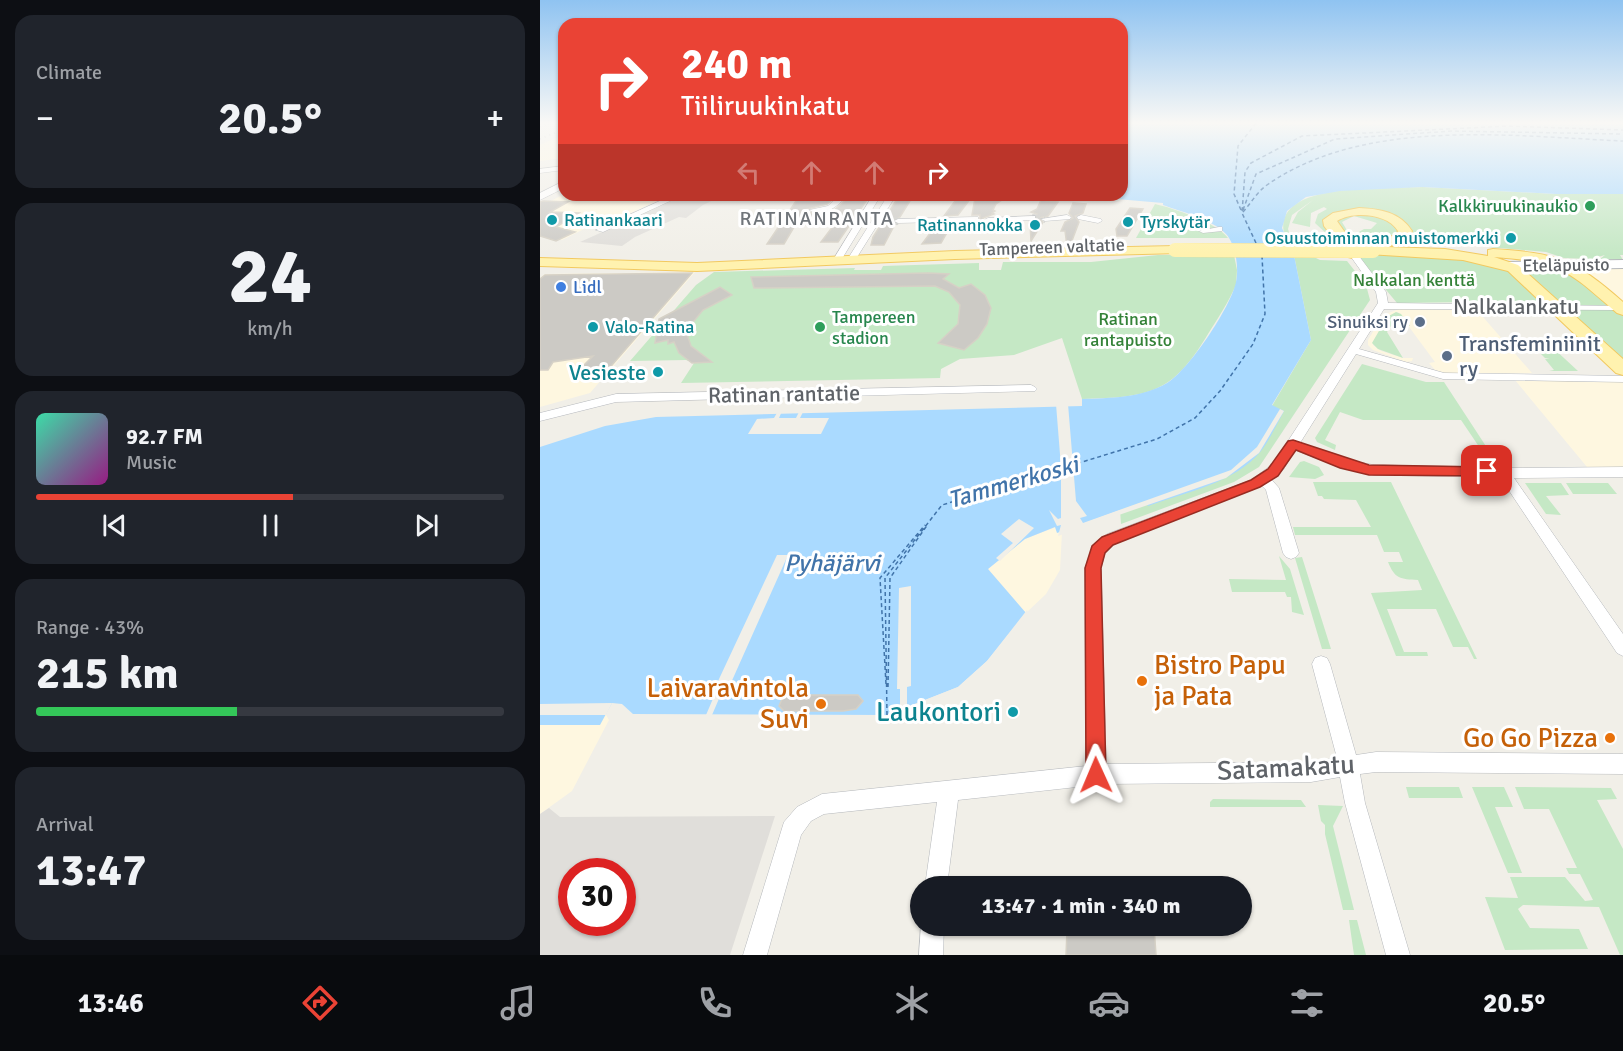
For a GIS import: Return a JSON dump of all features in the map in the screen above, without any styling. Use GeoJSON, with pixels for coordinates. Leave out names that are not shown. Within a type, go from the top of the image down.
{"type":"FeatureCollection","features":[{"type":"Feature","properties":{"kind":"main road"},"geometry":{"type":"LineString","coordinates":[[540,197],[558,187]]}},
{"type":"Feature","properties":{"kind":"main road"},"geometry":{"type":"LineString","coordinates":[[1353,254],[1330,226],[1331,219],[1337,215],[1372,213],[1391,218],[1403,225],[1405,231],[1402,238],[1374,246]]}},
{"type":"Feature","properties":{"kind":"main road","name":"Tampereen valtatie"},"geometry":{"type":"LineString","coordinates":[[546,258],[697,267],[846,257],[1174,246],[1374,246],[1540,257],[1563,264],[1576,271],[1621,309]]}},
{"type":"Feature","properties":{"kind":"main road","name":"Tampereen valtatie"},"geometry":{"type":"LineString","coordinates":[[1374,246],[1449,255],[1508,266]]}},
{"type":"Feature","properties":{"kind":"main road"},"geometry":{"type":"LineString","coordinates":[[1508,266],[1520,272],[1623,369]]}},
{"type":"Feature","properties":{"kind":"street"},"geometry":{"type":"LineString","coordinates":[[540,171],[558,169]]}},
{"type":"Feature","properties":{"kind":"street"},"geometry":{"type":"LineString","coordinates":[[600,230],[665,201]]}},
{"type":"Feature","properties":{"kind":"street"},"geometry":{"type":"LineString","coordinates":[[813,210],[830,208],[838,201]]}},
{"type":"Feature","properties":{"kind":"street"},"geometry":{"type":"LineString","coordinates":[[846,257],[861,221],[873,201]]}},
{"type":"Feature","properties":{"kind":"street"},"geometry":{"type":"LineString","coordinates":[[846,257],[878,221],[888,201]]}},
{"type":"Feature","properties":{"kind":"street"},"geometry":{"type":"LineString","coordinates":[[1045,219],[1067,217]]}},
{"type":"Feature","properties":{"kind":"street"},"geometry":{"type":"LineString","coordinates":[[1081,217],[1098,221]]}},
{"type":"Feature","properties":{"kind":"street"},"geometry":{"type":"LineString","coordinates":[[988,220],[1032,218]]}},
{"type":"Feature","properties":{"kind":"street"},"geometry":{"type":"LineString","coordinates":[[898,221],[975,219]]}},
{"type":"Feature","properties":{"kind":"street"},"geometry":{"type":"LineString","coordinates":[[861,221],[878,221]]}},
{"type":"Feature","properties":{"kind":"street"},"geometry":{"type":"LineString","coordinates":[[1203,231],[1219,229]]}},
{"type":"Feature","properties":{"kind":"street"},"geometry":{"type":"LineString","coordinates":[[1096,775],[1093,568],[1098,550],[1119,534],[1263,479],[1278,467],[1384,301],[1381,292],[1353,254]]}},
{"type":"Feature","properties":{"kind":"street","name":"Eteläpuisto"},"geometry":{"type":"LineString","coordinates":[[1508,266],[1623,264]]}},
{"type":"Feature","properties":{"kind":"street","name":"Nalkalankatu"},"geometry":{"type":"LineString","coordinates":[[1381,306],[1621,309]]}},
{"type":"Feature","properties":{"kind":"street"},"geometry":{"type":"LineString","coordinates":[[1352,351],[1419,371],[1448,376],[1623,379]]}},
{"type":"Feature","properties":{"kind":"street","name":"Ratinan rantatie"},"geometry":{"type":"LineString","coordinates":[[540,417],[616,398],[1031,389]]}},
{"type":"Feature","properties":{"kind":"street"},"geometry":{"type":"LineString","coordinates":[[1293,444],[1345,464],[1369,470],[1623,472]]}},
{"type":"Feature","properties":{"kind":"street"},"geometry":{"type":"LineString","coordinates":[[1503,472],[1623,648]]}},
{"type":"Feature","properties":{"kind":"street"},"geometry":{"type":"LineString","coordinates":[[1263,479],[1272,488],[1291,553]]}},
{"type":"Feature","properties":{"kind":"street"},"geometry":{"type":"LineString","coordinates":[[1321,664],[1348,766],[1355,803],[1398,955]]}},
{"type":"Feature","properties":{"kind":"street","name":"Satamakatu"},"geometry":{"type":"LineString","coordinates":[[755,955],[788,839],[804,814],[822,804],[1096,775],[1311,772],[1376,762],[1623,764]]}},
{"type":"Feature","properties":{"kind":"street"},"geometry":{"type":"LineString","coordinates":[[937,876],[949,789]]}},
{"type":"Feature","properties":{"kind":"street"},"geometry":{"type":"LineString","coordinates":[[931,955],[932,936]]}},
{"type":"Feature","properties":{"kind":"shaded area"},"geometry":{"type":"Polygon","coordinates":[[[558,197],[558,201],[657,201],[624,216],[594,224],[562,240],[540,234],[540,207],[558,197]]]}},
{"type":"Feature","properties":{"kind":"shaded area"},"geometry":{"type":"Polygon","coordinates":[[[672,201],[711,201],[686,218],[679,217],[635,237],[622,246],[580,242],[672,201]]]}},
{"type":"Feature","properties":{"kind":"shaded area"},"geometry":{"type":"Polygon","coordinates":[[[1623,266],[1623,306],[1578,269],[1623,266]]]}},
{"type":"Feature","properties":{"kind":"shaded area","name":"Valo-Ratina"},"geometry":{"type":"Polygon","coordinates":[[[695,272],[590,393],[540,407],[540,278],[545,274],[695,272]]]}},
{"type":"Feature","properties":{"kind":"shaded area"},"geometry":{"type":"Polygon","coordinates":[[[1399,309],[1476,309],[1532,373],[1444,373],[1435,370],[1429,363],[1435,362],[1398,312],[1385,319],[1373,345],[1381,351],[1403,358],[1413,358],[1412,361],[1406,362],[1373,350],[1368,345],[1368,340],[1383,315],[1399,309]]]}},
{"type":"Feature","properties":{"kind":"shaded area"},"geometry":{"type":"Polygon","coordinates":[[[1515,380],[1623,381],[1623,467],[1587,467],[1515,380]]]}},
{"type":"Feature","properties":{"kind":"shaded area"},"geometry":{"type":"Polygon","coordinates":[[[1056,527],[1062,532],[1060,570],[1046,594],[1026,613],[988,569],[1025,539],[1056,527]]]}},
{"type":"Feature","properties":{"kind":"shaded area"},"geometry":{"type":"Polygon","coordinates":[[[540,715],[606,715],[609,720],[572,791],[540,814],[540,715]]]}},
{"type":"Feature","properties":{"kind":"shaded area"},"geometry":{"type":"Polygon","coordinates":[[[549,808],[560,817],[775,816],[730,955],[540,955],[540,814],[549,808]]]}},
{"type":"Feature","properties":{"kind":"green space"},"geometry":{"type":"Polygon","coordinates":[[[1422,187],[1556,194],[1623,194],[1623,255],[1620,255],[1623,260],[1600,259],[1605,255],[1591,259],[1564,258],[1546,252],[1430,242],[1414,238],[1411,228],[1390,215],[1360,210],[1333,214],[1324,220],[1329,236],[1315,223],[1318,214],[1327,209],[1324,207],[1311,213],[1310,227],[1292,223],[1298,212],[1313,200],[1292,215],[1288,229],[1291,239],[1285,237],[1284,219],[1294,205],[1312,197],[1334,191],[1422,187]]]}},
{"type":"Feature","properties":{"kind":"green space"},"geometry":{"type":"Polygon","coordinates":[[[1155,204],[1205,222],[1223,232],[1228,238],[1136,238],[1155,204]]]}},
{"type":"Feature","properties":{"kind":"green space"},"geometry":{"type":"Polygon","coordinates":[[[1372,214],[1397,223],[1400,235],[1351,239],[1350,237],[1364,229],[1371,229],[1377,223],[1354,216],[1372,214]]]}},
{"type":"Feature","properties":{"kind":"green space"},"geometry":{"type":"Polygon","coordinates":[[[1354,216],[1342,222],[1348,232],[1342,236],[1336,218],[1354,216]]]}},
{"type":"Feature","properties":{"kind":"green space","name":"Ratinan rantapuisto"},"geometry":{"type":"Polygon","coordinates":[[[1158,255],[1234,255],[1237,270],[1236,285],[1208,334],[1183,369],[1157,388],[1142,393],[1082,399],[1062,338],[1014,355],[960,359],[941,369],[940,378],[681,383],[694,363],[686,360],[630,361],[696,285],[714,272],[855,268],[854,270],[881,270],[883,266],[979,263],[979,270],[1001,270],[1003,262],[1091,262],[1158,255]]]}},
{"type":"Feature","properties":{"kind":"green space"},"geometry":{"type":"Polygon","coordinates":[[[1294,255],[1310,255],[1320,260],[1347,261],[1366,285],[1370,300],[1259,467],[1234,482],[1121,524],[1120,510],[1272,406],[1311,340],[1294,255]]]}},
{"type":"Feature","properties":{"kind":"green space","name":"Nalkalan kenttä"},"geometry":{"type":"Polygon","coordinates":[[[1357,255],[1455,258],[1493,265],[1517,277],[1542,301],[1397,303],[1357,255]]]}},
{"type":"Feature","properties":{"kind":"green space"},"geometry":{"type":"Polygon","coordinates":[[[1562,266],[1623,315],[1623,363],[1520,267],[1562,266]]]}},
{"type":"Feature","properties":{"kind":"green space"},"geometry":{"type":"Polygon","coordinates":[[[1396,312],[1401,314],[1410,326],[1391,326],[1387,332],[1403,358],[1378,349],[1372,343],[1387,317],[1396,312]]]}},
{"type":"Feature","properties":{"kind":"green space"},"geometry":{"type":"Polygon","coordinates":[[[1533,346],[1551,346],[1578,371],[1549,371],[1554,370],[1545,359],[1550,359],[1545,358],[1533,346]]]}},
{"type":"Feature","properties":{"kind":"green space"},"geometry":{"type":"Polygon","coordinates":[[[1362,364],[1426,382],[1444,382],[1495,460],[1488,460],[1461,420],[1363,420],[1340,412],[1325,440],[1336,445],[1335,450],[1317,442],[1315,438],[1362,364]]]}},
{"type":"Feature","properties":{"kind":"green space"},"geometry":{"type":"Polygon","coordinates":[[[1304,461],[1319,467],[1324,475],[1315,479],[1289,477],[1300,462],[1304,461]]]}},
{"type":"Feature","properties":{"kind":"green space"},"geometry":{"type":"Polygon","coordinates":[[[1313,482],[1391,482],[1477,659],[1474,659],[1468,647],[1453,647],[1436,609],[1387,609],[1404,652],[1427,652],[1428,656],[1396,656],[1371,593],[1422,590],[1418,580],[1402,578],[1393,572],[1388,562],[1403,562],[1399,552],[1384,552],[1377,535],[1295,535],[1293,527],[1371,527],[1356,500],[1324,499],[1318,496],[1313,482]]]}},
{"type":"Feature","properties":{"kind":"green space"},"geometry":{"type":"Polygon","coordinates":[[[1525,483],[1561,483],[1569,495],[1546,496],[1561,515],[1546,514],[1525,483]]]}},
{"type":"Feature","properties":{"kind":"green space"},"geometry":{"type":"Polygon","coordinates":[[[1566,483],[1608,483],[1617,494],[1573,494],[1566,483]]]}},
{"type":"Feature","properties":{"kind":"green space"},"geometry":{"type":"Polygon","coordinates":[[[1279,556],[1290,569],[1304,615],[1292,612],[1291,597],[1287,597],[1285,592],[1232,592],[1229,579],[1286,580],[1279,556]]]}},
{"type":"Feature","properties":{"kind":"green space"},"geometry":{"type":"Polygon","coordinates":[[[1302,557],[1331,649],[1322,649],[1295,558],[1302,557]]]}},
{"type":"Feature","properties":{"kind":"green space"},"geometry":{"type":"Polygon","coordinates":[[[1406,787],[1459,787],[1463,798],[1409,798],[1406,787]]]}},
{"type":"Feature","properties":{"kind":"green space"},"geometry":{"type":"Polygon","coordinates":[[[1472,787],[1504,787],[1513,807],[1495,807],[1522,873],[1508,873],[1472,787]]]}},
{"type":"Feature","properties":{"kind":"green space"},"geometry":{"type":"Polygon","coordinates":[[[1515,787],[1611,788],[1617,799],[1597,800],[1623,849],[1623,955],[1620,955],[1599,907],[1523,905],[1518,909],[1530,928],[1579,929],[1588,949],[1505,950],[1485,897],[1518,898],[1510,877],[1565,877],[1585,901],[1593,900],[1580,874],[1569,874],[1566,868],[1577,868],[1549,809],[1524,809],[1515,787]]]}},
{"type":"Feature","properties":{"kind":"green space"},"geometry":{"type":"Polygon","coordinates":[[[1213,799],[1301,800],[1306,807],[1210,807],[1213,799]]]}},
{"type":"Feature","properties":{"kind":"green space"},"geometry":{"type":"Polygon","coordinates":[[[1318,805],[1343,806],[1333,826],[1354,910],[1343,910],[1325,834],[1325,825],[1321,821],[1318,805]]]}},
{"type":"Feature","properties":{"kind":"green space"},"geometry":{"type":"Polygon","coordinates":[[[1349,920],[1357,920],[1366,955],[1354,955],[1349,920]]]}},
{"type":"Feature","properties":{"kind":"water","name":"Pyhäjärvi"},"geometry":{"type":"Polygon","coordinates":[[[1128,167],[1623,167],[1623,194],[1556,194],[1422,187],[1340,191],[1306,197],[1287,211],[1282,228],[1294,255],[1311,340],[1272,405],[1284,411],[1261,451],[1238,471],[1209,485],[1148,506],[1145,501],[1057,533],[1055,527],[1025,539],[988,569],[1026,613],[987,661],[958,687],[887,715],[633,714],[622,704],[612,703],[600,725],[540,725],[540,447],[605,426],[656,417],[1082,406],[1082,399],[1147,392],[1167,383],[1186,366],[1218,322],[1236,282],[1236,257],[1226,234],[1213,224],[1163,205],[1163,203],[1128,200],[1128,167]]]}},
{"type":"Feature","properties":{"kind":"pier"},"geometry":{"type":"Polygon","coordinates":[[[1056,404],[1068,404],[1076,501],[1087,516],[1080,518],[1083,523],[1231,470],[1257,447],[1280,409],[1284,411],[1259,453],[1226,478],[1058,536],[1061,525],[1057,526],[1049,510],[1058,519],[1061,518],[1061,467],[1056,404]]]}},
{"type":"Feature","properties":{"kind":"pier"},"geometry":{"type":"Polygon","coordinates":[[[800,410],[804,410],[800,418],[829,418],[821,434],[748,434],[757,419],[774,418],[778,411],[782,411],[779,418],[796,418],[800,410]]]}},
{"type":"Feature","properties":{"kind":"pier"},"geometry":{"type":"Polygon","coordinates":[[[1019,519],[1034,528],[1000,561],[996,558],[1013,543],[1001,534],[1019,519]]]}},
{"type":"Feature","properties":{"kind":"pier"},"geometry":{"type":"Polygon","coordinates":[[[777,555],[788,555],[726,694],[721,694],[712,715],[706,715],[715,694],[712,694],[777,555]]]}},
{"type":"Feature","properties":{"kind":"pier"},"geometry":{"type":"Polygon","coordinates":[[[911,586],[911,686],[907,687],[907,707],[958,687],[987,661],[1027,610],[1029,614],[989,663],[960,690],[888,718],[736,718],[729,715],[887,715],[900,710],[900,689],[897,689],[899,588],[911,586]]]}},
{"type":"Feature","properties":{"kind":"pier"},"geometry":{"type":"Polygon","coordinates":[[[612,703],[606,715],[540,715],[540,704],[612,703]]]}},
{"type":"Feature","properties":{"kind":"building"},"geometry":{"type":"Polygon","coordinates":[[[796,201],[830,201],[807,209],[808,212],[820,215],[832,212],[844,201],[866,201],[838,242],[821,242],[837,221],[797,222],[784,244],[767,244],[796,201]]]}},
{"type":"Feature","properties":{"kind":"building"},"geometry":{"type":"Polygon","coordinates":[[[896,201],[910,201],[900,217],[892,220],[895,224],[884,245],[871,245],[873,237],[896,201]]]}},
{"type":"Feature","properties":{"kind":"building"},"geometry":{"type":"Polygon","coordinates":[[[955,201],[969,201],[958,215],[944,216],[955,201]]]}},
{"type":"Feature","properties":{"kind":"building"},"geometry":{"type":"Polygon","coordinates":[[[974,201],[1000,201],[993,210],[994,214],[983,218],[984,223],[970,232],[971,223],[980,221],[980,215],[972,215],[974,201]]]}},
{"type":"Feature","properties":{"kind":"building"},"geometry":{"type":"Polygon","coordinates":[[[1041,201],[1058,202],[1048,216],[1039,218],[1043,222],[1031,241],[1030,222],[1037,220],[1037,214],[1031,212],[1037,209],[1041,201]]]}},
{"type":"Feature","properties":{"kind":"building","name":"Ratinankaari"},"geometry":{"type":"Polygon","coordinates":[[[540,202],[568,202],[550,212],[579,213],[556,227],[575,232],[556,241],[540,236],[540,202]]]}},
{"type":"Feature","properties":{"kind":"building"},"geometry":{"type":"Polygon","coordinates":[[[1073,203],[1086,204],[1083,213],[1075,216],[1079,222],[1070,246],[1067,246],[1065,231],[1061,231],[1065,222],[1073,218],[1069,213],[1073,203]]]}},
{"type":"Feature","properties":{"kind":"building","name":"Tyrskytär"},"geometry":{"type":"Polygon","coordinates":[[[1130,208],[1143,209],[1127,236],[1117,236],[1116,229],[1130,208]]]}},
{"type":"Feature","properties":{"kind":"building"},"geometry":{"type":"Polygon","coordinates":[[[937,224],[952,224],[941,243],[922,244],[937,224]]]}},
{"type":"Feature","properties":{"kind":"building","name":"Valo-Ratina"},"geometry":{"type":"Polygon","coordinates":[[[692,273],[606,372],[577,372],[593,356],[553,362],[548,370],[540,370],[540,279],[545,275],[692,273]]]}},
{"type":"Feature","properties":{"kind":"building","name":"Tampereen stadion"},"geometry":{"type":"Polygon","coordinates":[[[949,274],[943,279],[959,288],[971,284],[985,295],[991,308],[987,324],[978,338],[964,350],[938,343],[958,324],[960,305],[949,292],[935,286],[754,288],[751,277],[949,274]]]}},
{"type":"Feature","properties":{"kind":"building"},"geometry":{"type":"Polygon","coordinates":[[[720,287],[732,295],[703,310],[689,327],[688,337],[691,346],[712,362],[692,363],[679,353],[674,342],[668,344],[668,340],[655,343],[659,319],[720,287]]]}},
{"type":"Feature","properties":{"kind":"building","name":"Laivaravintola Suvi"},"geometry":{"type":"Polygon","coordinates":[[[789,695],[858,695],[863,701],[856,709],[843,711],[784,711],[779,706],[782,699],[789,695]]]}},
{"type":"Feature","properties":{"kind":"building"},"geometry":{"type":"Polygon","coordinates":[[[1067,936],[1155,936],[1156,955],[1066,955],[1067,936]]]}},
{"type":"Feature","properties":{"kind":"ferry route"},"geometry":{"type":"LineString","coordinates":[[1236,167],[1234,194],[1241,210]]}},
{"type":"Feature","properties":{"kind":"ferry route"},"geometry":{"type":"LineString","coordinates":[[1249,167],[1245,172],[1242,213],[1256,243]]}},
{"type":"Feature","properties":{"kind":"ferry route"},"geometry":{"type":"LineString","coordinates":[[1243,210],[1256,174],[1273,167]]}},
{"type":"Feature","properties":{"kind":"ferry route"},"geometry":{"type":"LineString","coordinates":[[1243,212],[1267,185],[1300,167]]}},
{"type":"Feature","properties":{"kind":"ferry route"},"geometry":{"type":"LineString","coordinates":[[887,715],[885,578],[942,505],[1157,439],[1195,418],[1220,391],[1253,344],[1265,314],[1262,256]]}},
{"type":"Feature","properties":{"kind":"ferry route"},"geometry":{"type":"LineString","coordinates":[[888,687],[890,578],[928,524]]}},
{"type":"Feature","properties":{"kind":"ferry route"},"geometry":{"type":"LineString","coordinates":[[886,684],[880,578],[925,525]]}},
{"type":"Feature","properties":{"kind":"tunnel"},"geometry":{"type":"LineString","coordinates":[[1032,218],[1045,219]]}},
{"type":"Feature","properties":{"kind":"tunnel"},"geometry":{"type":"LineString","coordinates":[[882,222],[898,221]]}},
{"type":"Feature","properties":{"kind":"place","name":"Kalkkiruukinaukio"},"geometry":{"type":"Point","coordinates":[1590,206]}},
{"type":"Feature","properties":{"kind":"place","name":"Ratinankaari"},"geometry":{"type":"Point","coordinates":[552,220]}},
{"type":"Feature","properties":{"kind":"place","name":"Tyrskytär"},"geometry":{"type":"Point","coordinates":[1128,222]}},
{"type":"Feature","properties":{"kind":"place","name":"Ratinannokka"},"geometry":{"type":"Point","coordinates":[1035,225]}},
{"type":"Feature","properties":{"kind":"place","name":"Osuustoiminnan muistomerkki"},"geometry":{"type":"Point","coordinates":[1511,238]}},
{"type":"Feature","properties":{"kind":"place","name":"Lidl"},"geometry":{"type":"Point","coordinates":[561,287]}},
{"type":"Feature","properties":{"kind":"place","name":"Sinuiksi ry"},"geometry":{"type":"Point","coordinates":[1420,322]}},
{"type":"Feature","properties":{"kind":"place","name":"Valo-Ratina"},"geometry":{"type":"Point","coordinates":[593,327]}},
{"type":"Feature","properties":{"kind":"place","name":"Tampereen stadion"},"geometry":{"type":"Point","coordinates":[820,327]}},
{"type":"Feature","properties":{"kind":"place","name":"Transfeminiinit ry"},"geometry":{"type":"Point","coordinates":[1447,356]}},
{"type":"Feature","properties":{"kind":"place","name":"Vesieste"},"geometry":{"type":"Point","coordinates":[658,372]}},
{"type":"Feature","properties":{"kind":"place","name":"Bistro Papu ja Pata"},"geometry":{"type":"Point","coordinates":[1142,681]}},
{"type":"Feature","properties":{"kind":"place","name":"Laivaravintola Suvi"},"geometry":{"type":"Point","coordinates":[821,704]}},
{"type":"Feature","properties":{"kind":"place","name":"Laukontori"},"geometry":{"type":"Point","coordinates":[1013,712]}},
{"type":"Feature","properties":{"kind":"place","name":"Go Go Pizza"},"geometry":{"type":"Point","coordinates":[1610,738]}},
{"type":"Feature","properties":{"kind":"district","name":"RATINANRANTA"},"geometry":{"type":"Point","coordinates":[817,218]}},
{"type":"Feature","properties":{"kind":"route"},"geometry":{"type":"LineString","coordinates":[[1096,775],[1093,568],[1095,556],[1103,544],[1119,534],[1256,483],[1273,472],[1293,444],[1345,464],[1369,470],[1487,471]]}},
{"type":"Feature","properties":{"kind":"water label","name":"Tammerkoski"},"geometry":{"type":"Point","coordinates":[1013,482]}}]}
